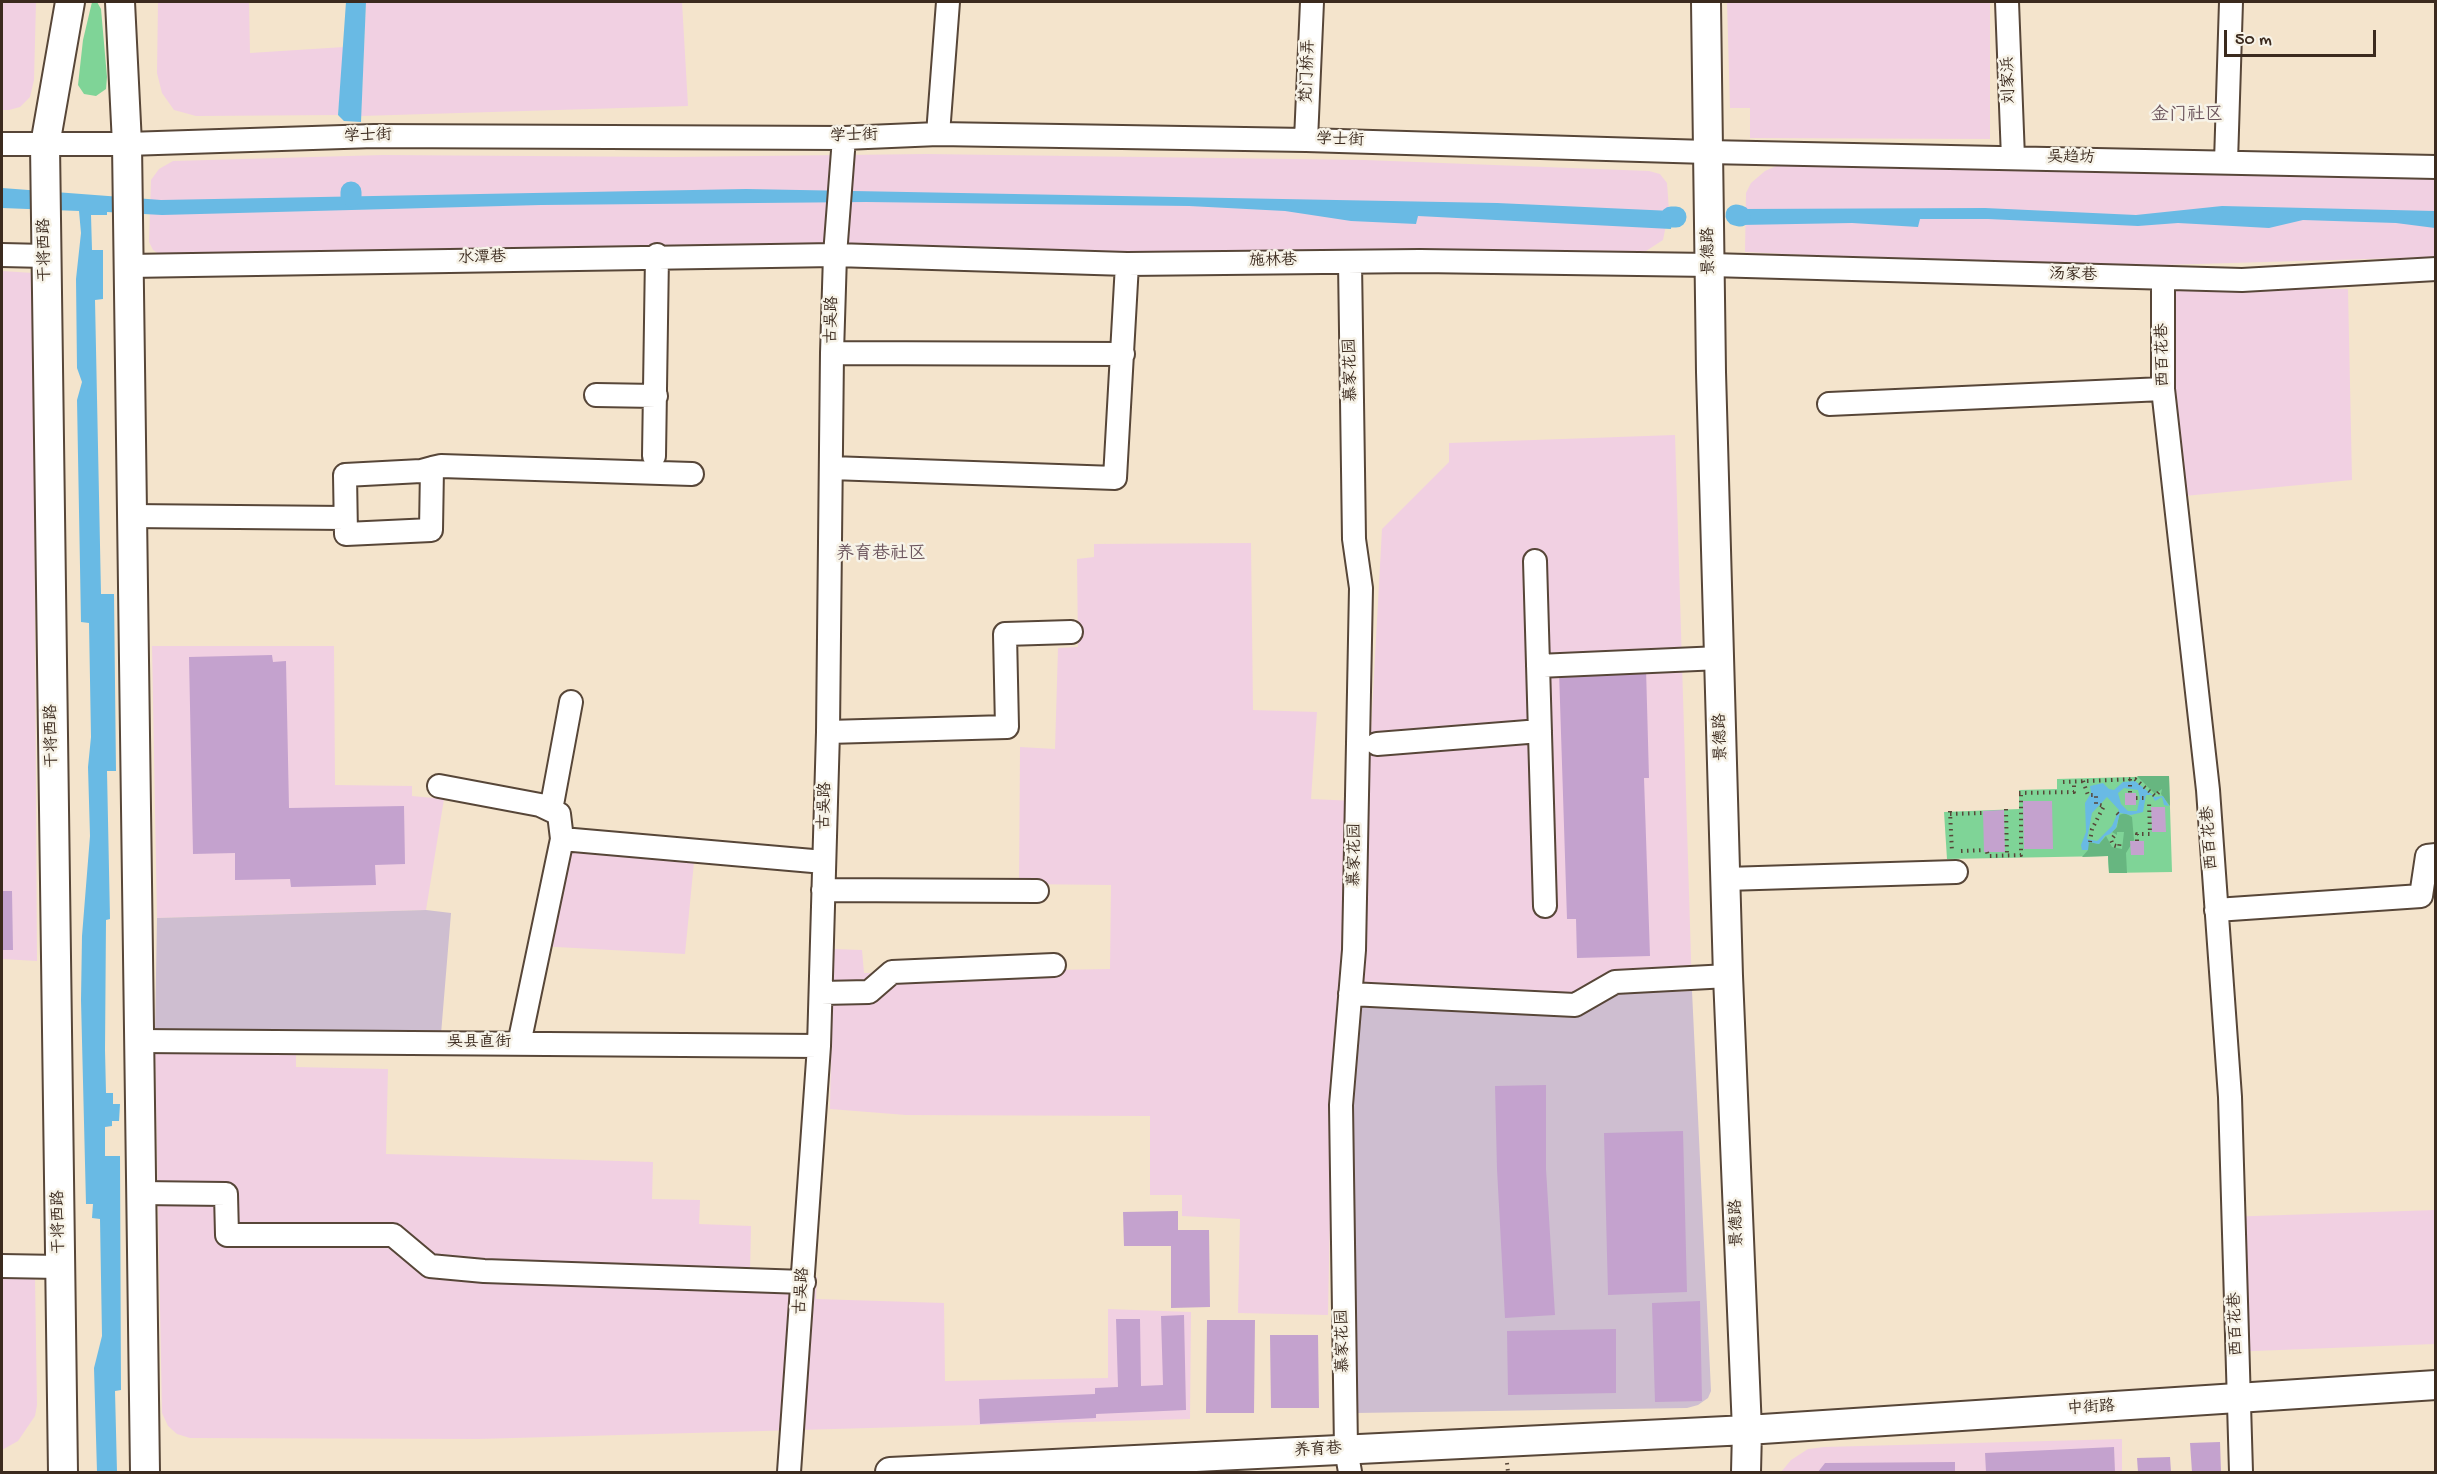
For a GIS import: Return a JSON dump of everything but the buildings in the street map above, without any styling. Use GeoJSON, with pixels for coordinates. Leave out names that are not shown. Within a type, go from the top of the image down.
{"type":"FeatureCollection","features":[{"type":"Feature","properties":{"kind":"main road","name":"干将西路"},"geometry":{"type":"LineString","coordinates":[[63,1473],[45,145],[70,2]]}},
{"type":"Feature","properties":{"kind":"main road"},"geometry":{"type":"LineString","coordinates":[[120,2],[126,144],[145,1473]]}},
{"type":"Feature","properties":{"kind":"main road","name":"景德路"},"geometry":{"type":"LineString","coordinates":[[1706,2],[1707,152],[1728,976],[1747,1430],[1746,1473]]}},
{"type":"Feature","properties":{"kind":"main road","name":"中街路"},"geometry":{"type":"LineString","coordinates":[[1747,1430],[2239,1400],[2436,1385]]}},
{"type":"Feature","properties":{"kind":"main road","name":"养育巷"},"geometry":{"type":"LineString","coordinates":[[890,1473],[1348,1461],[1747,1430]]}},
{"type":"Feature","properties":{"kind":"street"},"geometry":{"type":"LineString","coordinates":[[939,135],[948,2]]}},
{"type":"Feature","properties":{"kind":"street","name":"梵门桥弄"},"geometry":{"type":"LineString","coordinates":[[1306,140],[1312,2]]}},
{"type":"Feature","properties":{"kind":"street","name":"刘家浜"},"geometry":{"type":"LineString","coordinates":[[2007,2],[2013,158]]}},
{"type":"Feature","properties":{"kind":"street"},"geometry":{"type":"LineString","coordinates":[[2226,162],[2231,2]]}},
{"type":"Feature","properties":{"kind":"street","name":"学士街"},"geometry":{"type":"LineString","coordinates":[[2,144],[126,144],[374,136],[844,138],[939,135],[1306,140],[1707,152]]}},
{"type":"Feature","properties":{"kind":"street","name":"古吴路"},"geometry":{"type":"LineString","coordinates":[[789,1473],[819,1046],[828,732],[832,353],[844,138]]}},
{"type":"Feature","properties":{"kind":"street","name":"吴趋坊"},"geometry":{"type":"LineString","coordinates":[[1707,152],[2436,167]]}},
{"type":"Feature","properties":{"kind":"street"},"geometry":{"type":"LineString","coordinates":[[2,255],[46,256]]}},
{"type":"Feature","properties":{"kind":"street"},"geometry":{"type":"LineString","coordinates":[[654,456],[657,255]]}},
{"type":"Feature","properties":{"kind":"street","name":"水潭巷"},"geometry":{"type":"LineString","coordinates":[[128,266],[657,255],[836,255]]}},
{"type":"Feature","properties":{"kind":"street","name":"施林巷"},"geometry":{"type":"LineString","coordinates":[[836,255],[1127,264],[1350,262],[1711,265]]}},
{"type":"Feature","properties":{"kind":"street","name":"慕家花园"},"geometry":{"type":"LineString","coordinates":[[1348,1461],[1341,1105],[1354,950],[1361,588],[1354,539],[1350,262]]}},
{"type":"Feature","properties":{"kind":"street"},"geometry":{"type":"LineString","coordinates":[[831,468],[1115,478],[1127,264]]}},
{"type":"Feature","properties":{"kind":"street","name":"汤家巷"},"geometry":{"type":"LineString","coordinates":[[1711,265],[2242,280],[2436,269]]}},
{"type":"Feature","properties":{"kind":"street","name":"西百花巷"},"geometry":{"type":"LineString","coordinates":[[2163,279],[2163,389],[2208,790],[2230,1096],[2241,1473]]}},
{"type":"Feature","properties":{"kind":"street"},"geometry":{"type":"LineString","coordinates":[[832,353],[1123,354]]}},
{"type":"Feature","properties":{"kind":"street"},"geometry":{"type":"LineString","coordinates":[[1829,404],[2163,389]]}},
{"type":"Feature","properties":{"kind":"street"},"geometry":{"type":"LineString","coordinates":[[596,395],[656,396]]}},
{"type":"Feature","properties":{"kind":"street"},"geometry":{"type":"LineString","coordinates":[[432,468],[431,530],[346,534],[345,475],[421,471],[432,468],[441,466],[692,474]]}},
{"type":"Feature","properties":{"kind":"street"},"geometry":{"type":"LineString","coordinates":[[131,516],[345,518]]}},
{"type":"Feature","properties":{"kind":"street"},"geometry":{"type":"LineString","coordinates":[[1535,561],[1545,906]]}},
{"type":"Feature","properties":{"kind":"street"},"geometry":{"type":"LineString","coordinates":[[828,732],[1007,727],[1005,634],[1071,632]]}},
{"type":"Feature","properties":{"kind":"street"},"geometry":{"type":"LineString","coordinates":[[1538,666],[1720,658]]}},
{"type":"Feature","properties":{"kind":"street"},"geometry":{"type":"LineString","coordinates":[[550,810],[571,702]]}},
{"type":"Feature","properties":{"kind":"street"},"geometry":{"type":"LineString","coordinates":[[1377,744],[1540,731]]}},
{"type":"Feature","properties":{"kind":"street"},"geometry":{"type":"LineString","coordinates":[[440,786],[540,805],[559,814],[562,839],[519,1044]]}},
{"type":"Feature","properties":{"kind":"street"},"geometry":{"type":"LineString","coordinates":[[562,839],[824,862]]}},
{"type":"Feature","properties":{"kind":"street"},"geometry":{"type":"LineString","coordinates":[[2216,910],[2421,896],[2427,856],[2436,855]]}},
{"type":"Feature","properties":{"kind":"street"},"geometry":{"type":"LineString","coordinates":[[1726,879],[1953,859]]}},
{"type":"Feature","properties":{"kind":"street"},"geometry":{"type":"LineString","coordinates":[[823,890],[1037,891]]}},
{"type":"Feature","properties":{"kind":"street"},"geometry":{"type":"LineString","coordinates":[[820,993],[869,992],[892,972],[1054,965]]}},
{"type":"Feature","properties":{"kind":"street"},"geometry":{"type":"LineString","coordinates":[[1350,994],[1575,1005],[1616,982],[1728,976]]}},
{"type":"Feature","properties":{"kind":"street","name":"吴县直街"},"geometry":{"type":"LineString","coordinates":[[139,1041],[819,1046]]}},
{"type":"Feature","properties":{"kind":"street"},"geometry":{"type":"LineString","coordinates":[[140,1193],[226,1194],[227,1235],[393,1235],[430,1266],[484,1272],[804,1282]]}},
{"type":"Feature","properties":{"kind":"street"},"geometry":{"type":"LineString","coordinates":[[2,1266],[60,1267]]}},
{"type":"Feature","properties":{"kind":"path"},"geometry":{"type":"LineString","coordinates":[[2130,779],[2130,793]]}},
{"type":"Feature","properties":{"kind":"path"},"geometry":{"type":"LineString","coordinates":[[2063,782],[2130,779],[2139,781],[2156,796],[2161,790]]}},
{"type":"Feature","properties":{"kind":"path"},"geometry":{"type":"LineString","coordinates":[[1983,813],[1950,813],[1953,859],[1986,851],[1988,856],[2020,855],[2020,794],[2038,791],[2074,792],[2074,781]]}},
{"type":"Feature","properties":{"kind":"path"},"geometry":{"type":"LineString","coordinates":[[2083,781],[2088,795],[2096,795],[2096,804],[2103,804],[2090,841]]}},
{"type":"Feature","properties":{"kind":"path"},"geometry":{"type":"LineString","coordinates":[[2136,798],[2148,800],[2150,834],[2137,834],[2137,842]]}},
{"type":"Feature","properties":{"kind":"path"},"geometry":{"type":"LineString","coordinates":[[2006,810],[2007,855]]}},
{"type":"Feature","properties":{"kind":"path"},"geometry":{"type":"LineString","coordinates":[[2114,836],[2111,840],[2113,845],[2119,847],[2120,842]]}},
{"type":"Feature","properties":{"kind":"shaded area"},"geometry":{"type":"Polygon","coordinates":[[[2,2],[36,2],[34,80],[30,97],[20,107],[9,110],[2,110],[2,2]]]}},
{"type":"Feature","properties":{"kind":"shaded area"},"geometry":{"type":"Polygon","coordinates":[[[158,2],[249,2],[250,53],[344,47],[338,115],[196,116],[174,110],[162,93],[157,73],[158,2]]]}},
{"type":"Feature","properties":{"kind":"shaded area"},"geometry":{"type":"Polygon","coordinates":[[[366,2],[682,2],[688,106],[361,116],[366,2]]]}},
{"type":"Feature","properties":{"kind":"shaded area"},"geometry":{"type":"Polygon","coordinates":[[[1727,2],[1990,2],[1990,139],[1750,138],[1750,108],[1730,108],[1727,2]]]}},
{"type":"Feature","properties":{"kind":"shaded area"},"geometry":{"type":"Polygon","coordinates":[[[927,154],[1365,160],[1649,171],[1660,174],[1667,183],[1669,210],[1663,240],[1646,251],[1450,250],[1185,253],[826,246],[162,256],[153,250],[149,242],[151,180],[159,169],[173,161],[383,155],[673,157],[927,154]]]}},
{"type":"Feature","properties":{"kind":"shaded area"},"geometry":{"type":"Polygon","coordinates":[[[1783,163],[2435,176],[2435,257],[2061,268],[1745,252],[1746,193],[1751,183],[1765,171],[1783,163]]]}},
{"type":"Feature","properties":{"kind":"shaded area"},"geometry":{"type":"Polygon","coordinates":[[[2,271],[33,273],[37,961],[2,959],[2,271]]]}},
{"type":"Feature","properties":{"kind":"shaded area"},"geometry":{"type":"Polygon","coordinates":[[[2166,289],[2348,289],[2352,480],[2174,497],[2166,289]]]}},
{"type":"Feature","properties":{"kind":"shaded area"},"geometry":{"type":"Polygon","coordinates":[[[1675,435],[1692,991],[1583,993],[1356,1004],[1382,529],[1449,462],[1449,443],[1675,435]]]}},
{"type":"Feature","properties":{"kind":"shaded area"},"geometry":{"type":"Polygon","coordinates":[[[1251,543],[1253,710],[1317,712],[1311,799],[1356,801],[1332,1110],[1328,1315],[1238,1313],[1240,1219],[1182,1216],[1182,1195],[1150,1195],[1150,1116],[906,1115],[830,1109],[833,949],[862,950],[864,973],[1110,969],[1111,885],[1019,884],[1020,747],[1055,749],[1058,648],[1078,647],[1077,559],[1094,557],[1094,544],[1251,543]]]}},
{"type":"Feature","properties":{"kind":"shaded area"},"geometry":{"type":"Polygon","coordinates":[[[152,646],[334,646],[335,785],[412,786],[412,796],[444,799],[426,910],[157,918],[152,646]]]}},
{"type":"Feature","properties":{"kind":"shaded area"},"geometry":{"type":"Polygon","coordinates":[[[565,852],[694,862],[685,954],[538,946],[565,852]]]}},
{"type":"Feature","properties":{"kind":"shaded area"},"geometry":{"type":"Polygon","coordinates":[[[426,910],[451,913],[441,1034],[155,1031],[157,918],[426,910]]]}},
{"type":"Feature","properties":{"kind":"shaded area"},"geometry":{"type":"Polygon","coordinates":[[[1692,991],[1711,1391],[1708,1398],[1698,1405],[1687,1408],[1356,1413],[1350,1200],[1356,1004],[1583,993],[1692,991]]]}},
{"type":"Feature","properties":{"kind":"shaded area"},"geometry":{"type":"Polygon","coordinates":[[[155,1047],[296,1051],[296,1067],[388,1069],[386,1154],[653,1162],[652,1199],[700,1200],[699,1224],[751,1226],[750,1274],[817,1277],[816,1299],[944,1303],[945,1381],[1108,1378],[1108,1309],[1191,1312],[1190,1419],[478,1439],[190,1438],[177,1434],[168,1426],[162,1413],[155,1047]]]}},
{"type":"Feature","properties":{"kind":"shaded area"},"geometry":{"type":"Polygon","coordinates":[[[2435,1210],[2435,1344],[2228,1352],[2224,1217],[2435,1210]]]}},
{"type":"Feature","properties":{"kind":"shaded area"},"geometry":{"type":"Polygon","coordinates":[[[2,1277],[35,1278],[37,1405],[35,1416],[18,1441],[2,1450],[2,1277]]]}},
{"type":"Feature","properties":{"kind":"shaded area"},"geometry":{"type":"Polygon","coordinates":[[[2122,1439],[2122,1472],[1781,1472],[1791,1460],[1808,1449],[1824,1447],[2122,1439]]]}},
{"type":"Feature","properties":{"kind":"green space"},"geometry":{"type":"Polygon","coordinates":[[[92,2],[97,2],[101,9],[107,77],[106,89],[96,96],[84,94],[78,85],[83,40],[92,2]]]}},
{"type":"Feature","properties":{"kind":"green space"},"geometry":{"type":"Polygon","coordinates":[[[2137,776],[2169,776],[2170,806],[2161,794],[2162,789],[2155,794],[2137,776]]]}},
{"type":"Feature","properties":{"kind":"green space"},"geometry":{"type":"Polygon","coordinates":[[[2169,776],[2172,872],[2109,873],[2108,856],[1947,859],[1944,812],[2019,809],[2019,790],[2057,789],[2057,779],[2169,776]]]}},
{"type":"Feature","properties":{"kind":"green space"},"geometry":{"type":"Polygon","coordinates":[[[2125,813],[2132,817],[2134,840],[2126,853],[2127,873],[2109,873],[2108,856],[2082,857],[2088,850],[2088,842],[2099,844],[2106,836],[2112,847],[2122,849],[2124,832],[2117,832],[2117,835],[2112,832],[2117,827],[2119,815],[2125,813]]]}},
{"type":"Feature","properties":{"kind":"water"},"geometry":{"type":"Polygon","coordinates":[[[346,2],[366,2],[361,122],[344,121],[338,115],[346,2]]]}},
{"type":"Feature","properties":{"kind":"water"},"geometry":{"type":"Polygon","coordinates":[[[2,188],[161,200],[746,189],[1497,203],[1672,211],[1671,229],[1418,216],[1416,224],[1351,221],[1285,211],[1189,206],[866,202],[541,205],[162,215],[107,212],[107,215],[91,215],[92,250],[103,250],[103,299],[95,300],[101,594],[114,594],[116,771],[107,771],[110,919],[106,920],[106,1093],[113,1093],[113,1104],[120,1104],[119,1121],[112,1121],[112,1126],[105,1127],[105,1156],[120,1156],[121,1390],[115,1391],[117,1472],[97,1472],[94,1368],[102,1336],[100,1219],[92,1218],[93,1204],[86,1204],[81,1000],[82,936],[90,836],[88,767],[91,737],[89,623],[81,622],[77,400],[82,382],[77,368],[76,279],[81,233],[79,211],[2,208],[2,188]]]}},
{"type":"Feature","properties":{"kind":"water"},"geometry":{"type":"Polygon","coordinates":[[[2222,206],[2435,211],[2435,228],[2396,223],[2303,220],[2269,228],[2178,223],[2138,226],[1988,219],[1920,219],[1918,227],[1852,223],[1740,225],[1740,209],[1985,208],[2136,215],[2222,206]]]}},
{"type":"Feature","properties":{"kind":"water"},"geometry":{"type":"Polygon","coordinates":[[[2135,781],[2155,797],[2163,796],[2169,806],[2164,805],[2162,797],[2155,801],[2152,795],[2146,795],[2143,812],[2131,815],[2120,813],[2116,828],[2110,834],[2105,836],[2099,844],[2089,842],[2088,850],[2082,850],[2081,845],[2086,832],[2085,803],[2091,793],[2090,786],[2103,783],[2109,789],[2114,790],[2123,782],[2135,781]],[[2124,788],[2118,793],[2121,804],[2128,811],[2137,811],[2140,798],[2138,790],[2124,788]],[[2107,797],[2092,813],[2087,839],[2097,841],[2112,826],[2119,810],[2107,797]]]}},
{"type":"Feature","properties":{"kind":"waterway"},"geometry":{"type":"LineString","coordinates":[[1736,215],[1740,216]]}},
{"type":"Feature","properties":{"kind":"waterway"},"geometry":{"type":"LineString","coordinates":[[1671,217],[1676,217]]}},
{"type":"Feature","properties":{"kind":"district","name":"金门社区"},"geometry":{"type":"Point","coordinates":[2187,116]}},
{"type":"Feature","properties":{"kind":"district","name":"养育巷社区"},"geometry":{"type":"Point","coordinates":[881,555]}}]}
